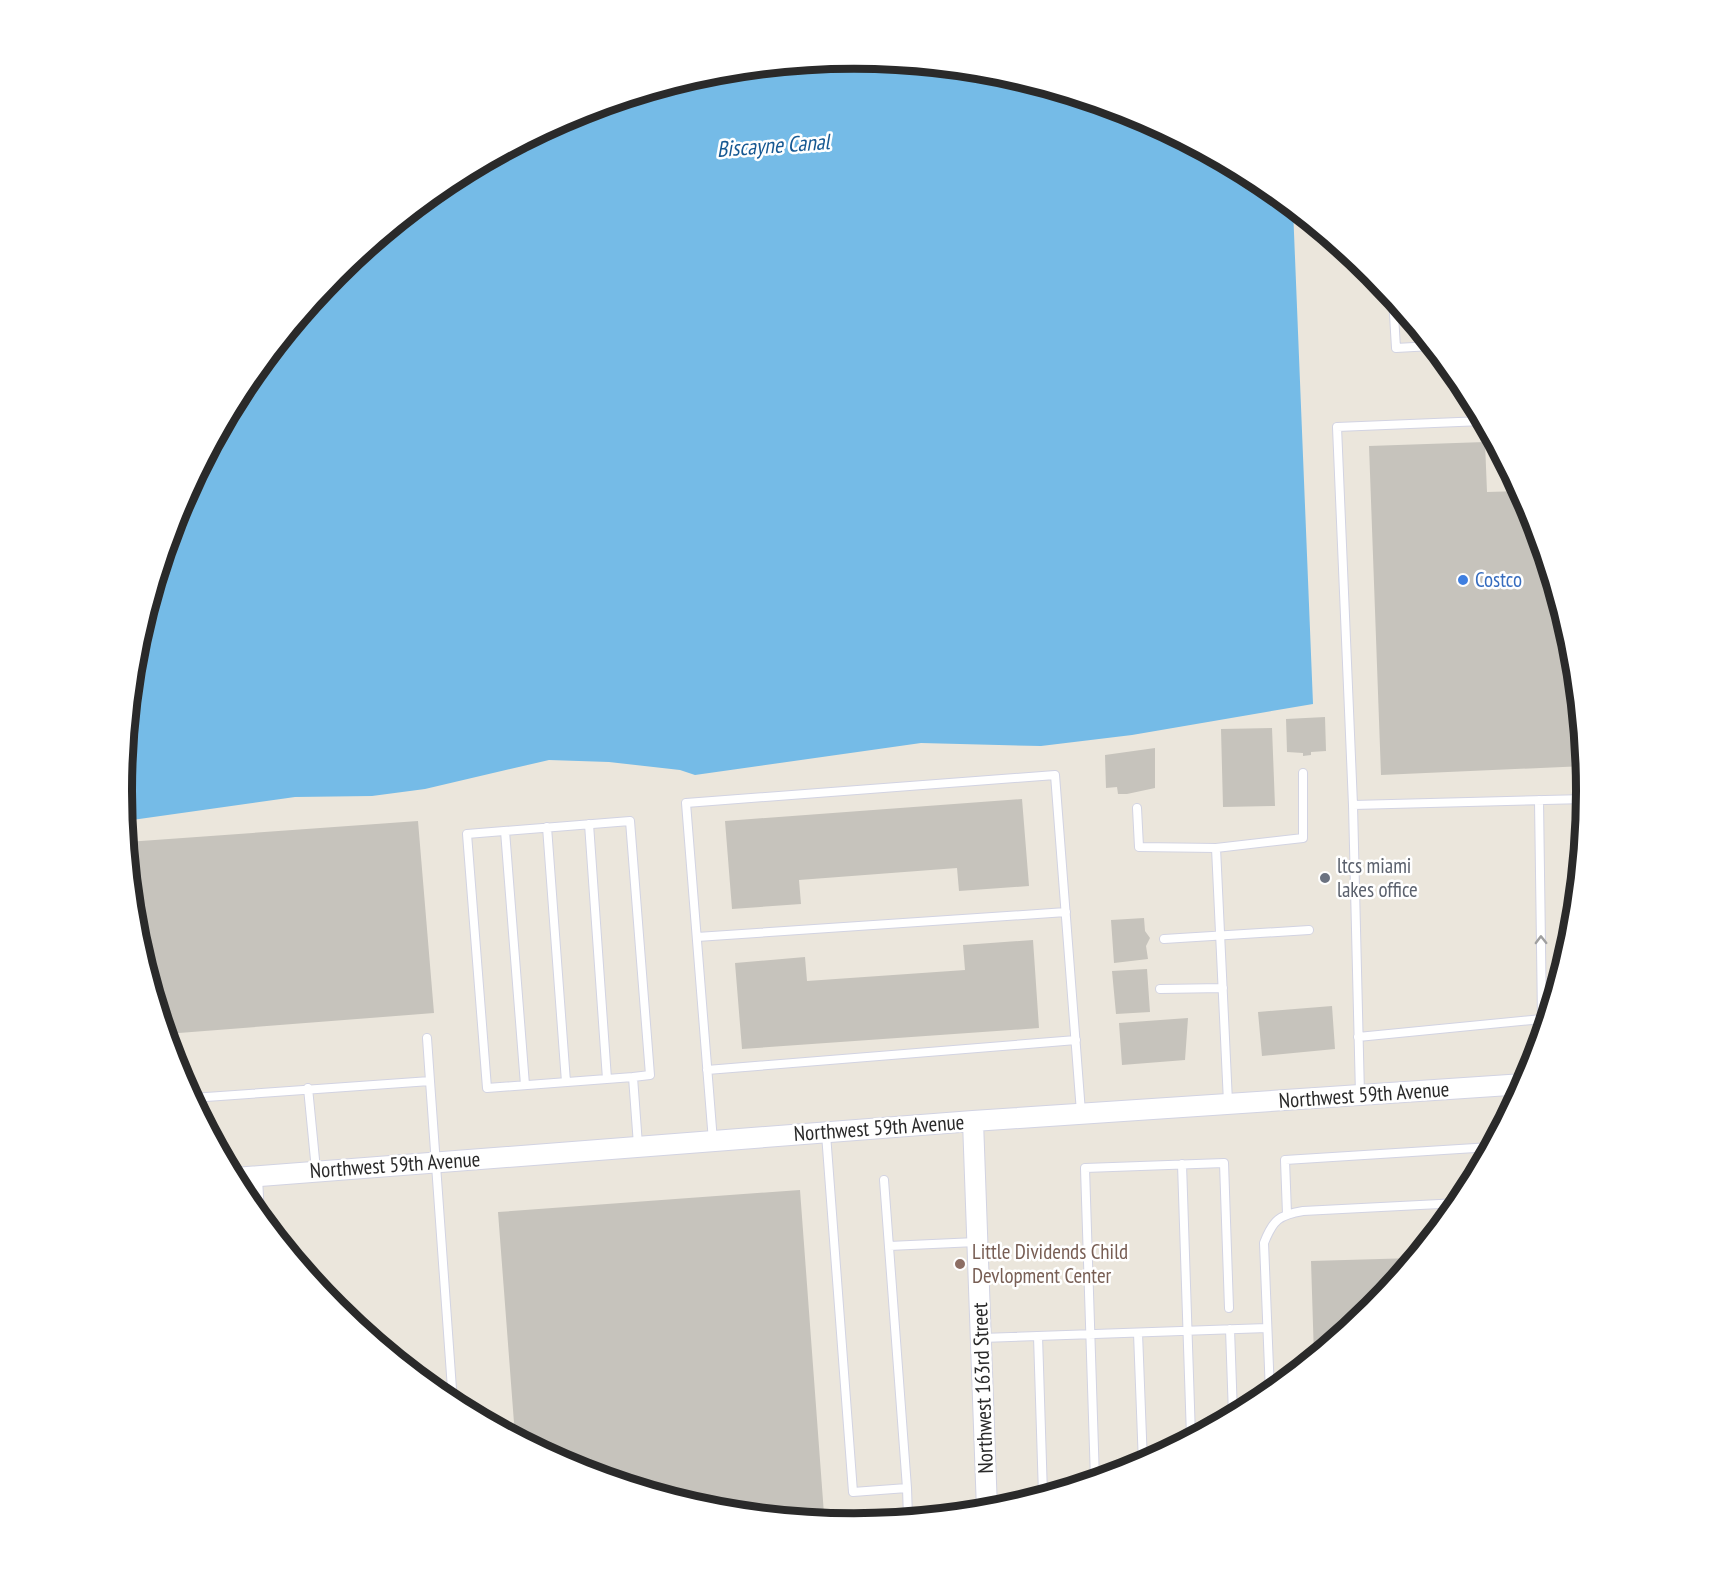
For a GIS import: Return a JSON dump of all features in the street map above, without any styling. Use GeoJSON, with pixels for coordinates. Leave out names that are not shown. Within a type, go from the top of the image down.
{"type":"FeatureCollection","features":[{"type":"Feature","properties":{"kind":"street","name":"Northwest 59th Avenue"},"geometry":{"type":"LineString","coordinates":[[245,1177],[973,1121],[1514,1085]]}},
{"type":"Feature","properties":{"kind":"street","name":"Northwest 163rd Street"},"geometry":{"type":"LineString","coordinates":[[973,1121],[987,1500]]}},
{"type":"Feature","properties":{"kind":"lane"},"geometry":{"type":"LineString","coordinates":[[1394,312],[1396,348],[1423,346]]}},
{"type":"Feature","properties":{"kind":"lane"},"geometry":{"type":"LineString","coordinates":[[1360,1095],[1353,804],[1337,427],[1475,421]]}},
{"type":"Feature","properties":{"kind":"lane"},"geometry":{"type":"LineString","coordinates":[[1137,808],[1139,847],[1216,848],[1303,838],[1302,772]]}},
{"type":"Feature","properties":{"kind":"lane"},"geometry":{"type":"LineString","coordinates":[[713,1141],[686,803],[1055,775],[1081,1114]]}},
{"type":"Feature","properties":{"kind":"lane"},"geometry":{"type":"LineString","coordinates":[[1353,804],[1576,799]]}},
{"type":"Feature","properties":{"kind":"lane"},"geometry":{"type":"LineString","coordinates":[[1539,800],[1542,1011]]}},
{"type":"Feature","properties":{"kind":"lane"},"geometry":{"type":"LineString","coordinates":[[630,821],[650,1076],[487,1088],[467,834],[547,828],[630,821]]}},
{"type":"Feature","properties":{"kind":"lane"},"geometry":{"type":"LineString","coordinates":[[590,824],[607,1079]]}},
{"type":"Feature","properties":{"kind":"lane"},"geometry":{"type":"LineString","coordinates":[[547,828],[566,1082]]}},
{"type":"Feature","properties":{"kind":"lane"},"geometry":{"type":"LineString","coordinates":[[505,831],[525,1085]]}},
{"type":"Feature","properties":{"kind":"lane"},"geometry":{"type":"LineString","coordinates":[[1216,848],[1228,1104]]}},
{"type":"Feature","properties":{"kind":"lane"},"geometry":{"type":"LineString","coordinates":[[697,937],[1066,912]]}},
{"type":"Feature","properties":{"kind":"lane"},"geometry":{"type":"LineString","coordinates":[[1164,939],[1309,930]]}},
{"type":"Feature","properties":{"kind":"lane"},"geometry":{"type":"LineString","coordinates":[[1160,989],[1223,987]]}},
{"type":"Feature","properties":{"kind":"lane"},"geometry":{"type":"LineString","coordinates":[[1358,1037],[1539,1019]]}},
{"type":"Feature","properties":{"kind":"lane"},"geometry":{"type":"LineString","coordinates":[[428,1038],[452,1390]]}},
{"type":"Feature","properties":{"kind":"lane"},"geometry":{"type":"LineString","coordinates":[[707,1070],[1076,1040]]}},
{"type":"Feature","properties":{"kind":"lane"},"geometry":{"type":"LineString","coordinates":[[633,1077],[639,1146]]}},
{"type":"Feature","properties":{"kind":"lane"},"geometry":{"type":"LineString","coordinates":[[201,1097],[430,1081]]}},
{"type":"Feature","properties":{"kind":"lane"},"geometry":{"type":"LineString","coordinates":[[308,1088],[316,1171]]}},
{"type":"Feature","properties":{"kind":"lane"},"geometry":{"type":"LineString","coordinates":[[826,1132],[853,1492],[907,1488]]}},
{"type":"Feature","properties":{"kind":"lane"},"geometry":{"type":"LineString","coordinates":[[1287,1214],[1285,1160],[1482,1148]]}},
{"type":"Feature","properties":{"kind":"lane"},"geometry":{"type":"LineString","coordinates":[[1095,1472],[1085,1168],[1224,1163],[1229,1308]]}},
{"type":"Feature","properties":{"kind":"lane"},"geometry":{"type":"LineString","coordinates":[[1182,1164],[1191,1430]]}},
{"type":"Feature","properties":{"kind":"lane"},"geometry":{"type":"LineString","coordinates":[[258,1176],[259,1199]]}},
{"type":"Feature","properties":{"kind":"lane"},"geometry":{"type":"LineString","coordinates":[[884,1180],[908,1511]]}},
{"type":"Feature","properties":{"kind":"lane"},"geometry":{"type":"LineString","coordinates":[[1269,1381],[1264,1243],[1271,1224],[1287,1214],[1446,1204]]}},
{"type":"Feature","properties":{"kind":"lane"},"geometry":{"type":"LineString","coordinates":[[889,1246],[978,1242]]}},
{"type":"Feature","properties":{"kind":"lane"},"geometry":{"type":"LineString","coordinates":[[981,1338],[1267,1328]]}},
{"type":"Feature","properties":{"kind":"lane"},"geometry":{"type":"LineString","coordinates":[[1230,1329],[1233,1405]]}},
{"type":"Feature","properties":{"kind":"lane"},"geometry":{"type":"LineString","coordinates":[[1138,1333],[1143,1453]]}},
{"type":"Feature","properties":{"kind":"lane"},"geometry":{"type":"LineString","coordinates":[[1038,1336],[1043,1488]]}},
{"type":"Feature","properties":{"kind":"water","name":"Biscayne Canal"},"geometry":{"type":"Polygon","coordinates":[[[854,69],[902,71],[949,75],[995,83],[1087,107],[1174,143],[1216,166],[1293,218],[1313,704],[1132,735],[1041,746],[921,743],[695,775],[680,770],[609,762],[549,760],[425,789],[372,796],[295,797],[133,820],[134,744],[139,697],[146,650],[171,559],[187,515],[229,430],[282,351],[344,280],[378,248],[453,191],[494,166],[535,143],[622,107],[714,83],[760,75],[807,71],[854,69]]]}},
{"type":"Feature","properties":{"kind":"building","name":"Costco"},"geometry":{"type":"Polygon","coordinates":[[[1485,442],[1487,492],[1511,491],[1522,515],[1552,604],[1563,650],[1570,697],[1575,766],[1381,775],[1369,446],[1485,442]]]}},
{"type":"Feature","properties":{"kind":"building"},"geometry":{"type":"Polygon","coordinates":[[[1325,717],[1326,751],[1311,752],[1311,755],[1303,756],[1303,753],[1287,752],[1286,719],[1325,717]]]}},
{"type":"Feature","properties":{"kind":"building"},"geometry":{"type":"Polygon","coordinates":[[[1272,728],[1275,806],[1223,807],[1221,729],[1272,728]]]}},
{"type":"Feature","properties":{"kind":"building"},"geometry":{"type":"Polygon","coordinates":[[[1155,748],[1155,788],[1118,794],[1117,787],[1106,788],[1105,755],[1155,748]]]}},
{"type":"Feature","properties":{"kind":"building"},"geometry":{"type":"Polygon","coordinates":[[[1022,799],[1029,886],[959,891],[957,868],[799,880],[801,904],[732,909],[725,821],[1022,799]]]}},
{"type":"Feature","properties":{"kind":"building"},"geometry":{"type":"Polygon","coordinates":[[[418,821],[434,1013],[175,1033],[157,978],[146,932],[134,841],[418,821]]]}},
{"type":"Feature","properties":{"kind":"building"},"geometry":{"type":"Polygon","coordinates":[[[1144,918],[1145,931],[1150,938],[1146,946],[1148,959],[1114,963],[1111,920],[1144,918]]]}},
{"type":"Feature","properties":{"kind":"building"},"geometry":{"type":"Polygon","coordinates":[[[1033,940],[1039,1028],[742,1049],[735,963],[805,957],[807,981],[965,970],[963,945],[1033,940]]]}},
{"type":"Feature","properties":{"kind":"building"},"geometry":{"type":"Polygon","coordinates":[[[1147,969],[1150,1012],[1116,1014],[1112,971],[1147,969]]]}},
{"type":"Feature","properties":{"kind":"building"},"geometry":{"type":"Polygon","coordinates":[[[1332,1006],[1335,1049],[1262,1056],[1258,1012],[1332,1006]]]}},
{"type":"Feature","properties":{"kind":"building"},"geometry":{"type":"Polygon","coordinates":[[[1188,1018],[1185,1060],[1122,1065],[1119,1023],[1188,1018]]]}},
{"type":"Feature","properties":{"kind":"building"},"geometry":{"type":"Polygon","coordinates":[[[800,1190],[824,1512],[760,1507],[668,1488],[622,1475],[578,1458],[514,1428],[498,1212],[800,1190]]]}},
{"type":"Feature","properties":{"kind":"building"},"geometry":{"type":"Polygon","coordinates":[[[1404,1258],[1365,1302],[1314,1348],[1311,1261],[1404,1258]]]}},
{"type":"Feature","properties":{"kind":"place","name":"Costco"},"geometry":{"type":"Point","coordinates":[1463,580]}},
{"type":"Feature","properties":{"kind":"place","name":"ltcs miami lakes office"},"geometry":{"type":"Point","coordinates":[1325,878]}},
{"type":"Feature","properties":{"kind":"place","name":"Little Dividends Child Devlopment Center"},"geometry":{"type":"Point","coordinates":[960,1264]}}]}
